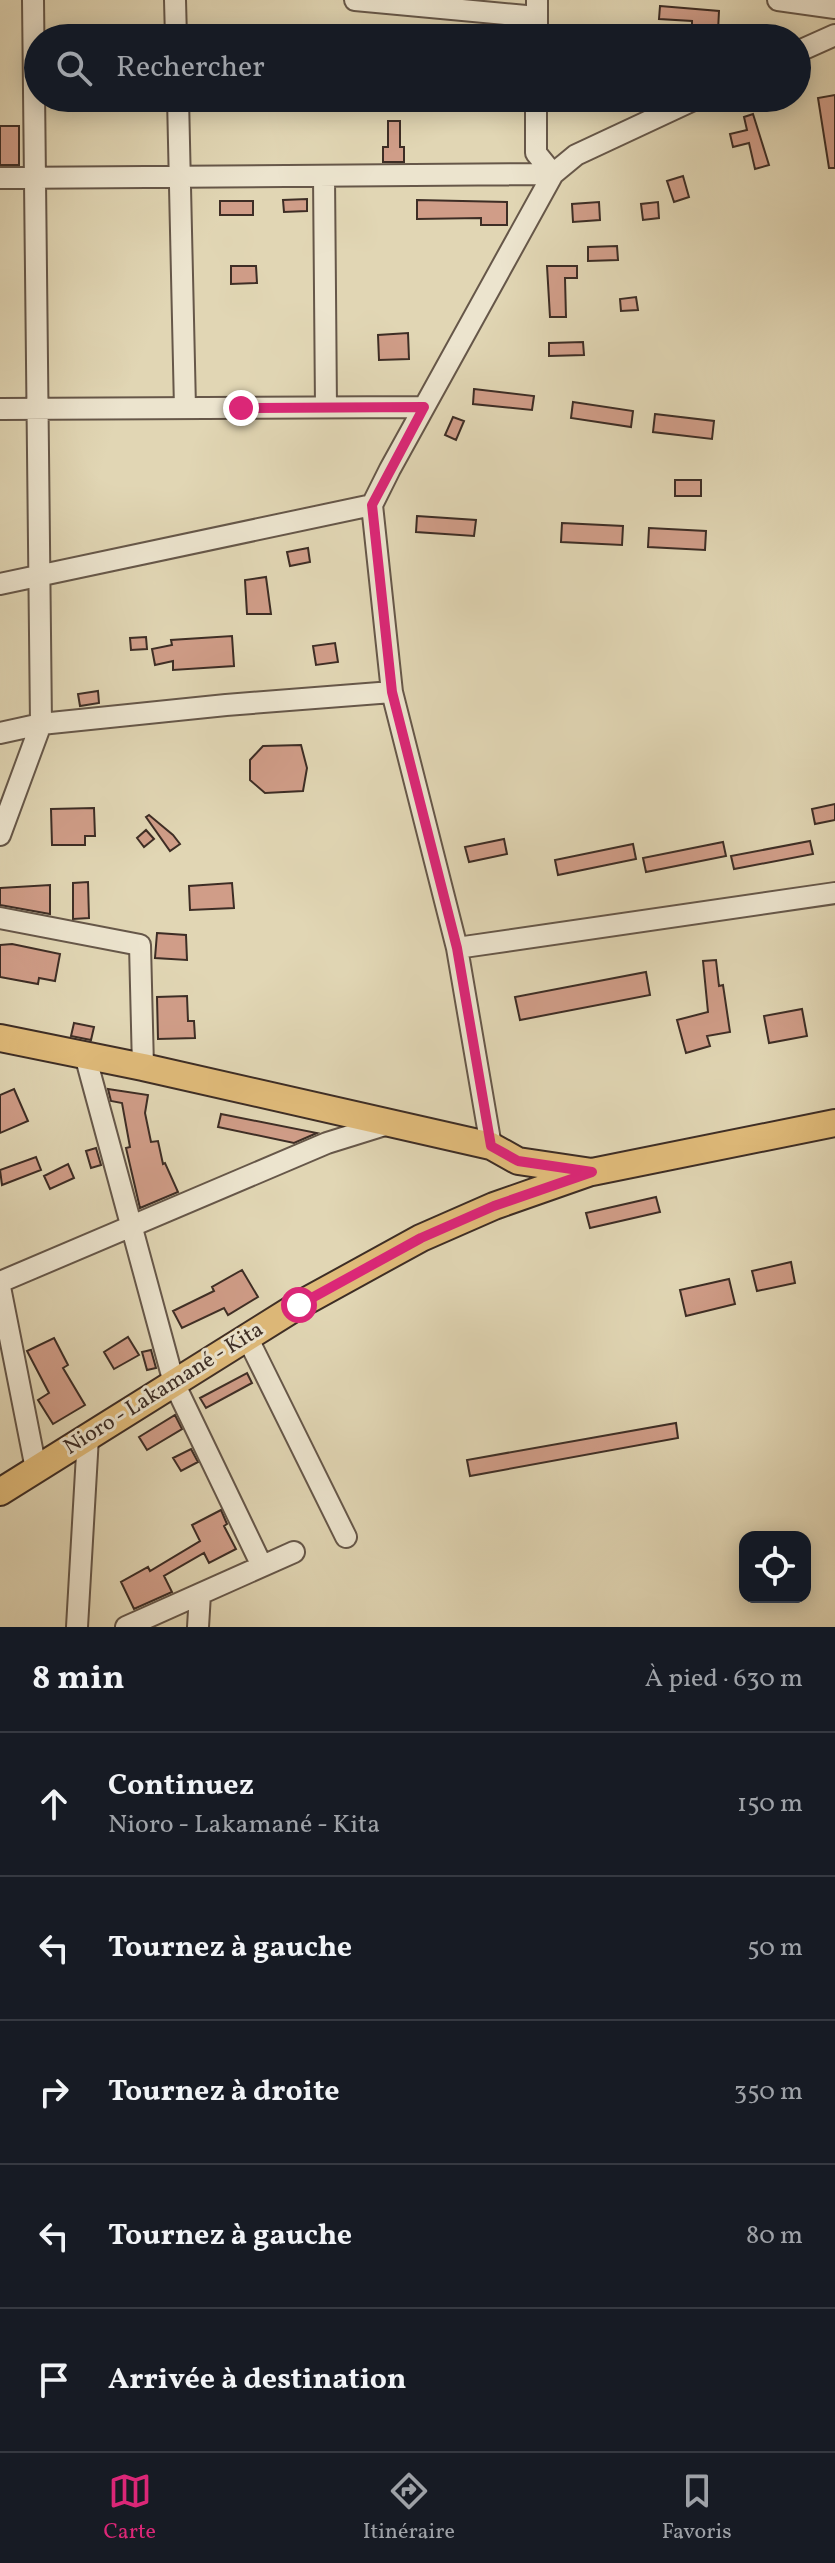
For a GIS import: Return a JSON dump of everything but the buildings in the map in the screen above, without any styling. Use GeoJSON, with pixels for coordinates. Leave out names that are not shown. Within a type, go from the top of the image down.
{"type":"FeatureCollection","features":[{"type":"Feature","properties":{"kind":"main road"},"geometry":{"type":"LineString","coordinates":[[0,1038],[491,1146],[518,1161],[592,1172],[835,1123]]}},
{"type":"Feature","properties":{"kind":"main road","name":"Nioro - Lakamané - Kita"},"geometry":{"type":"LineString","coordinates":[[0,1492],[299,1305],[421,1238],[494,1206],[592,1172]]}},
{"type":"Feature","properties":{"kind":"street"},"geometry":{"type":"LineString","coordinates":[[33,0],[33,24]]}},
{"type":"Feature","properties":{"kind":"street"},"geometry":{"type":"LineString","coordinates":[[175,0],[176,24]]}},
{"type":"Feature","properties":{"kind":"street"},"geometry":{"type":"LineString","coordinates":[[355,0],[537,8]]}},
{"type":"Feature","properties":{"kind":"street"},"geometry":{"type":"LineString","coordinates":[[778,0],[835,8]]}},
{"type":"Feature","properties":{"kind":"street"},"geometry":{"type":"LineString","coordinates":[[811,46],[835,35]]}},
{"type":"Feature","properties":{"kind":"street"},"geometry":{"type":"LineString","coordinates":[[0,835],[41,724],[34,112]]}},
{"type":"Feature","properties":{"kind":"street"},"geometry":{"type":"LineString","coordinates":[[178,112],[185,408]]}},
{"type":"Feature","properties":{"kind":"street"},"geometry":{"type":"LineString","coordinates":[[536,112],[536,153],[553,174]]}},
{"type":"Feature","properties":{"kind":"street"},"geometry":{"type":"LineString","coordinates":[[491,1146],[457,948],[392,692],[372,505],[553,174],[576,155],[668,112]]}},
{"type":"Feature","properties":{"kind":"street"},"geometry":{"type":"LineString","coordinates":[[0,178],[553,174]]}},
{"type":"Feature","properties":{"kind":"street"},"geometry":{"type":"LineString","coordinates":[[324,176],[326,407]]}},
{"type":"Feature","properties":{"kind":"street"},"geometry":{"type":"LineString","coordinates":[[0,409],[424,407]]}},
{"type":"Feature","properties":{"kind":"street"},"geometry":{"type":"LineString","coordinates":[[0,584],[372,505]]}},
{"type":"Feature","properties":{"kind":"street"},"geometry":{"type":"LineString","coordinates":[[0,733],[41,724],[392,692]]}},
{"type":"Feature","properties":{"kind":"street"},"geometry":{"type":"LineString","coordinates":[[457,948],[835,893]]}},
{"type":"Feature","properties":{"kind":"street"},"geometry":{"type":"LineString","coordinates":[[0,918],[140,945],[143,1067]]}},
{"type":"Feature","properties":{"kind":"street"},"geometry":{"type":"LineString","coordinates":[[85,1055],[174,1383],[262,1566]]}},
{"type":"Feature","properties":{"kind":"street"},"geometry":{"type":"LineString","coordinates":[[36,1469],[7,1359],[0,1285],[327,1143],[388,1124]]}},
{"type":"Feature","properties":{"kind":"street"},"geometry":{"type":"LineString","coordinates":[[247,1337],[346,1537]]}},
{"type":"Feature","properties":{"kind":"street"},"geometry":{"type":"LineString","coordinates":[[77,1627],[88,1437]]}},
{"type":"Feature","properties":{"kind":"street"},"geometry":{"type":"LineString","coordinates":[[126,1627],[294,1552]]}},
{"type":"Feature","properties":{"kind":"street"},"geometry":{"type":"LineString","coordinates":[[198,1627],[200,1594]]}},
{"type":"Feature","properties":{"kind":"route"},"geometry":{"type":"LineString","coordinates":[[241,408],[424,407],[372,505],[392,692],[457,948],[491,1146],[518,1161],[592,1172],[494,1206],[421,1238],[299,1305]]}}]}
